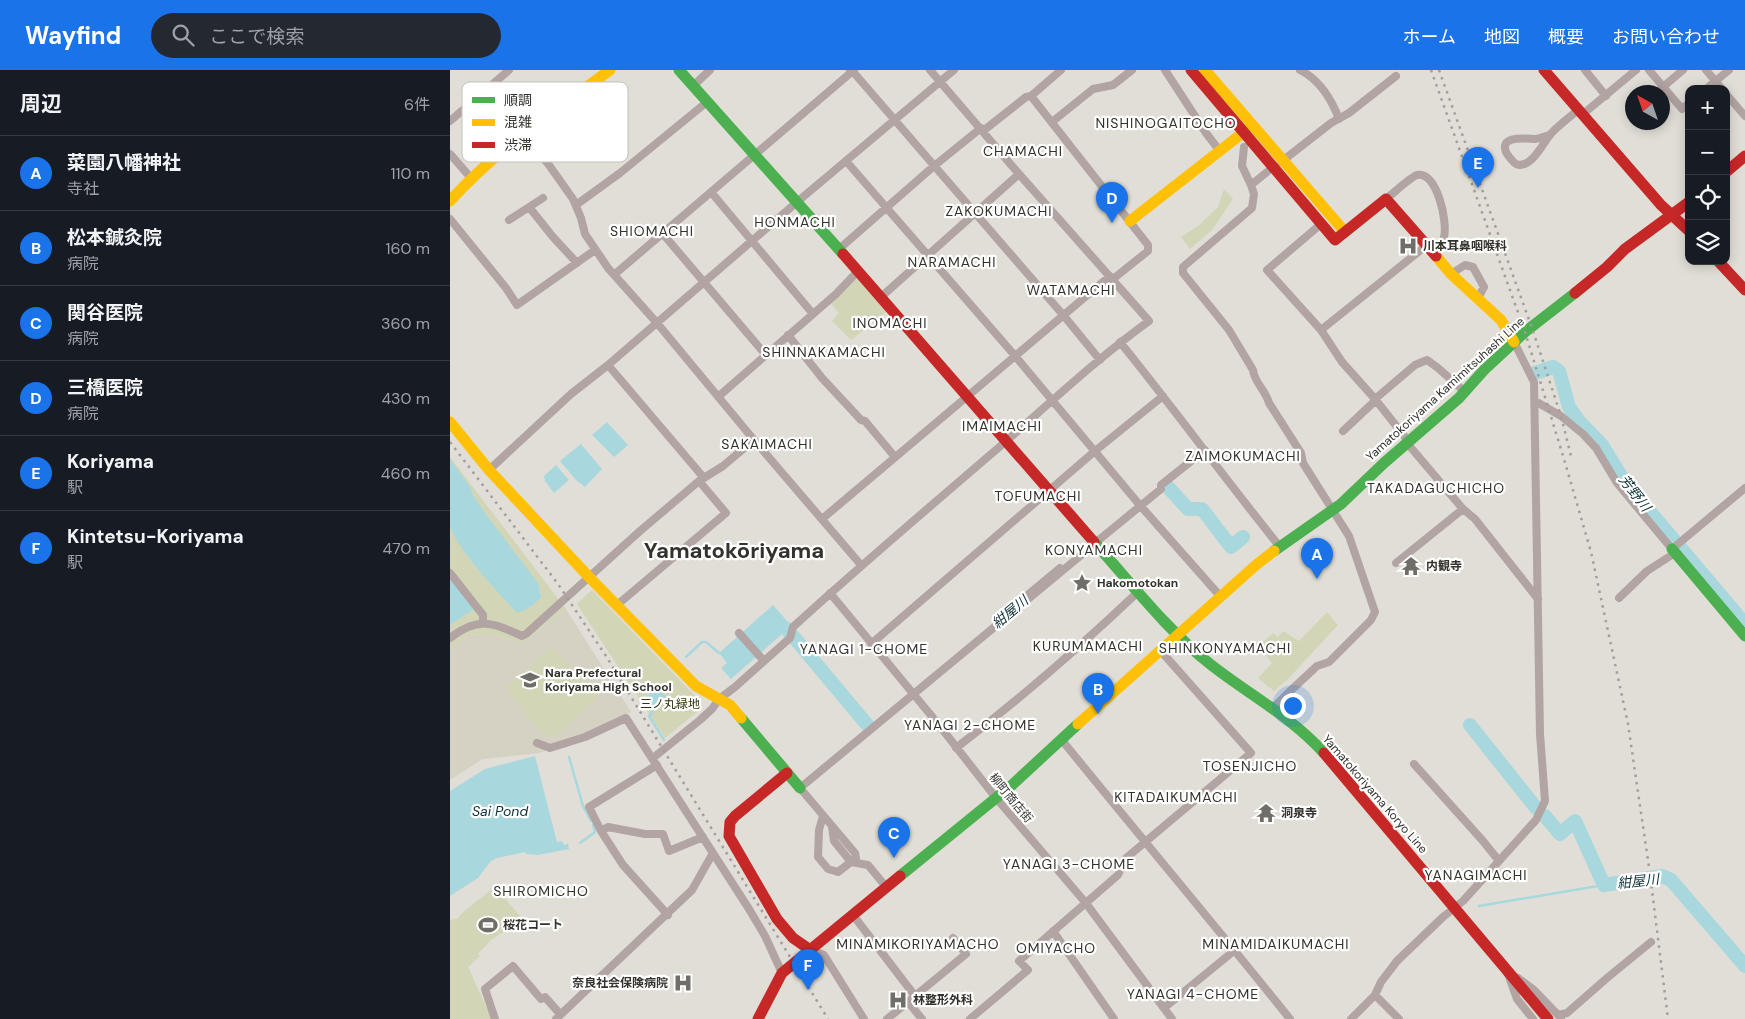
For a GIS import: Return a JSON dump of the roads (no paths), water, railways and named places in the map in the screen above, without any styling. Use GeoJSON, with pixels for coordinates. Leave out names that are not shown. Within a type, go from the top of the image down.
{"type":"FeatureCollection","features":[{"type":"Feature","properties":{"kind":"street"},"geometry":{"type":"LineString","coordinates":[[495,82],[509,70]]}},
{"type":"Feature","properties":{"kind":"street"},"geometry":{"type":"LineString","coordinates":[[594,82],[610,70]]}},
{"type":"Feature","properties":{"kind":"street","name":"Yamatokoriyama Koryo Line"},"geometry":{"type":"LineString","coordinates":[[679,70],[1177,634],[1210,664],[1316,744],[1506,970],[1558,1016]]}},
{"type":"Feature","properties":{"kind":"street"},"geometry":{"type":"LineString","coordinates":[[693,86],[710,70]]}},
{"type":"Feature","properties":{"kind":"street"},"geometry":{"type":"LineString","coordinates":[[668,914],[624,865],[601,831],[589,807],[655,762],[712,709],[719,699],[735,688],[790,638],[793,627],[860,565],[1120,342],[1149,321],[930,70]]}},
{"type":"Feature","properties":{"kind":"street"},"geometry":{"type":"LineString","coordinates":[[489,470],[571,394],[608,365],[954,70]]}},
{"type":"Feature","properties":{"kind":"street"},"geometry":{"type":"LineString","coordinates":[[839,249],[934,166],[1026,97],[1031,96],[1061,70]]}},
{"type":"Feature","properties":{"kind":"street"},"geometry":{"type":"LineString","coordinates":[[1052,122],[1093,89],[1113,85],[1132,70]]}},
{"type":"Feature","properties":{"kind":"street"},"geometry":{"type":"LineString","coordinates":[[1165,70],[1219,150]]}},
{"type":"Feature","properties":{"kind":"street"},"geometry":{"type":"LineString","coordinates":[[1190,70],[1248,129]]}},
{"type":"Feature","properties":{"kind":"street"},"geometry":{"type":"LineString","coordinates":[[1205,70],[1274,167],[1335,240],[1414,176],[1423,175],[1430,179],[1436,188],[1446,230],[1439,248],[1430,249],[1321,330]]}},
{"type":"Feature","properties":{"kind":"street"},"geometry":{"type":"LineString","coordinates":[[1300,70],[1314,73],[1332,102],[1339,119]]}},
{"type":"Feature","properties":{"kind":"street"},"geometry":{"type":"LineString","coordinates":[[1544,70],[1670,215],[1685,228]]}},
{"type":"Feature","properties":{"kind":"street"},"geometry":{"type":"LineString","coordinates":[[1550,135],[1534,139],[1516,138],[1508,143],[1506,153],[1514,162],[1524,164],[1540,151],[1550,135],[1606,96],[1636,70]]}},
{"type":"Feature","properties":{"kind":"street"},"geometry":{"type":"LineString","coordinates":[[1649,70],[1657,85]]}},
{"type":"Feature","properties":{"kind":"street"},"geometry":{"type":"LineString","coordinates":[[1666,85],[1683,70]]}},
{"type":"Feature","properties":{"kind":"street"},"geometry":{"type":"LineString","coordinates":[[1706,70],[1719,85]]}},
{"type":"Feature","properties":{"kind":"street"},"geometry":{"type":"LineString","coordinates":[[1711,85],[1729,70]]}},
{"type":"Feature","properties":{"kind":"street"},"geometry":{"type":"LineString","coordinates":[[615,274],[852,71],[1100,360]]}},
{"type":"Feature","properties":{"kind":"street"},"geometry":{"type":"LineString","coordinates":[[1588,71],[1606,96]]}},
{"type":"Feature","properties":{"kind":"street"},"geometry":{"type":"LineString","coordinates":[[1251,185],[1396,76]]}},
{"type":"Feature","properties":{"kind":"street"},"geometry":{"type":"LineString","coordinates":[[822,519],[1064,316],[1148,251],[1148,245],[1130,221],[1031,96]]}},
{"type":"Feature","properties":{"kind":"street"},"geometry":{"type":"LineString","coordinates":[[1670,99],[1682,109],[1685,106]]}},
{"type":"Feature","properties":{"kind":"street"},"geometry":{"type":"LineString","coordinates":[[1730,99],[1745,116]]}},
{"type":"Feature","properties":{"kind":"street"},"geometry":{"type":"LineString","coordinates":[[576,205],[628,167],[707,102]]}},
{"type":"Feature","properties":{"kind":"street"},"geometry":{"type":"LineString","coordinates":[[450,121],[462,111]]}},
{"type":"Feature","properties":{"kind":"street"},"geometry":{"type":"LineString","coordinates":[[1130,221],[1248,129]]}},
{"type":"Feature","properties":{"kind":"street"},"geometry":{"type":"LineString","coordinates":[[1244,147],[1242,166],[1254,194],[1252,208],[1183,267],[1183,273],[1229,330],[1254,370],[1254,374],[1269,404],[1301,454],[1303,463],[1349,536],[1375,612],[1374,616],[1329,662],[1317,666],[1272,709]]}},
{"type":"Feature","properties":{"kind":"street"},"geometry":{"type":"LineString","coordinates":[[450,154],[471,178]]}},
{"type":"Feature","properties":{"kind":"street"},"geometry":{"type":"LineString","coordinates":[[1730,169],[1745,156]]}},
{"type":"Feature","properties":{"kind":"street"},"geometry":{"type":"LineString","coordinates":[[846,161],[1220,596]]}},
{"type":"Feature","properties":{"kind":"street"},"geometry":{"type":"LineString","coordinates":[[450,201],[471,178],[490,162]]}},
{"type":"Feature","properties":{"kind":"street"},"geometry":{"type":"LineString","coordinates":[[546,162],[576,205],[585,234],[595,250],[860,565]]}},
{"type":"Feature","properties":{"kind":"street"},"geometry":{"type":"LineString","coordinates":[[1274,167],[1345,232]]}},
{"type":"Feature","properties":{"kind":"street"},"geometry":{"type":"LineString","coordinates":[[881,297],[1019,174]]}},
{"type":"Feature","properties":{"kind":"street"},"geometry":{"type":"LineString","coordinates":[[711,192],[813,314]]}},
{"type":"Feature","properties":{"kind":"street"},"geometry":{"type":"LineString","coordinates":[[509,220],[543,198]]}},
{"type":"Feature","properties":{"kind":"street"},"geometry":{"type":"LineString","coordinates":[[1350,1019],[1375,995],[1381,982],[1397,961],[1463,900],[1536,820],[1545,801],[1540,734],[1534,382],[1501,320],[1451,274],[1386,199]]}},
{"type":"Feature","properties":{"kind":"street","name":"Yamatokoriyama Kamimitsuhashi Line"},"geometry":{"type":"LineString","coordinates":[[758,1019],[782,973],[809,949],[887,888],[996,798],[1220,596],[1280,547],[1341,504],[1384,463],[1459,398],[1514,342],[1625,249],[1685,206]]}},
{"type":"Feature","properties":{"kind":"street"},"geometry":{"type":"LineString","coordinates":[[529,207],[577,263]]}},
{"type":"Feature","properties":{"kind":"street"},"geometry":{"type":"LineString","coordinates":[[450,219],[517,304],[595,250]]}},
{"type":"Feature","properties":{"kind":"street"},"geometry":{"type":"LineString","coordinates":[[1321,224],[1267,270],[1321,330],[1342,362],[1405,437],[1407,443],[1464,509],[1475,519],[1538,599]]}},
{"type":"Feature","properties":{"kind":"street"},"geometry":{"type":"LineString","coordinates":[[663,234],[766,354]]}},
{"type":"Feature","properties":{"kind":"street"},"geometry":{"type":"LineString","coordinates":[[1451,274],[1465,265],[1473,267],[1484,287],[1478,298]]}},
{"type":"Feature","properties":{"kind":"street"},"geometry":{"type":"LineString","coordinates":[[1722,265],[1745,290]]}},
{"type":"Feature","properties":{"kind":"street"},"geometry":{"type":"LineString","coordinates":[[719,396],[813,314],[858,271]]}},
{"type":"Feature","properties":{"kind":"street"},"geometry":{"type":"LineString","coordinates":[[788,335],[822,378],[861,420],[865,421],[895,457]]}},
{"type":"Feature","properties":{"kind":"street"},"geometry":{"type":"LineString","coordinates":[[1120,342],[1280,547]]}},
{"type":"Feature","properties":{"kind":"street"},"geometry":{"type":"LineString","coordinates":[[1343,431],[1415,365],[1427,360],[1464,391]]}},
{"type":"Feature","properties":{"kind":"street"},"geometry":{"type":"LineString","coordinates":[[608,365],[726,513],[617,606]]}},
{"type":"Feature","properties":{"kind":"street"},"geometry":{"type":"LineString","coordinates":[[871,644],[1164,396]]}},
{"type":"Feature","properties":{"kind":"street"},"geometry":{"type":"LineString","coordinates":[[1535,401],[1561,416],[1583,434],[1596,448],[1617,484],[1676,548],[1745,636]]}},
{"type":"Feature","properties":{"kind":"street"},"geometry":{"type":"LineString","coordinates":[[450,422],[489,470],[589,577],[696,686],[730,705],[855,853],[856,858],[838,872],[828,869],[818,857],[819,830],[823,816]]}},
{"type":"Feature","properties":{"kind":"street"},"geometry":{"type":"LineString","coordinates":[[450,638],[459,630],[470,625],[483,623],[507,628],[522,636],[640,531],[701,480],[723,466],[754,440]]}},
{"type":"Feature","properties":{"kind":"street"},"geometry":{"type":"LineString","coordinates":[[800,788],[1091,548],[1094,541],[1100,539],[1139,504],[1161,489],[1162,484],[1205,450]]}},
{"type":"Feature","properties":{"kind":"street"},"geometry":{"type":"LineString","coordinates":[[1620,598],[1647,571],[1745,488]]}},
{"type":"Feature","properties":{"kind":"street"},"geometry":{"type":"LineString","coordinates":[[1396,563],[1464,509]]}},
{"type":"Feature","properties":{"kind":"street"},"geometry":{"type":"LineString","coordinates":[[450,573],[483,615],[483,623]]}},
{"type":"Feature","properties":{"kind":"street"},"geometry":{"type":"LineString","coordinates":[[956,748],[1084,643],[1139,592]]}},
{"type":"Feature","properties":{"kind":"street","name":"柳町商店街"},"geometry":{"type":"LineString","coordinates":[[830,594],[996,798],[1085,902],[1172,1019]]}},
{"type":"Feature","properties":{"kind":"street"},"geometry":{"type":"LineString","coordinates":[[739,633],[764,661]]}},
{"type":"Feature","properties":{"kind":"street"},"geometry":{"type":"LineString","coordinates":[[970,1019],[980,1016],[1028,970],[1019,961],[1118,875],[1125,859],[1251,753],[1160,650]]}},
{"type":"Feature","properties":{"kind":"street"},"geometry":{"type":"LineString","coordinates":[[538,743],[550,748],[585,737],[626,718],[765,936],[782,973]]}},
{"type":"Feature","properties":{"kind":"street"},"geometry":{"type":"LineString","coordinates":[[1061,739],[1145,843],[1236,950],[1290,1019]]}},
{"type":"Feature","properties":{"kind":"street"},"geometry":{"type":"LineString","coordinates":[[1414,764],[1498,861]]}},
{"type":"Feature","properties":{"kind":"street"},"geometry":{"type":"LineString","coordinates":[[787,773],[735,816],[730,822],[729,836],[777,918],[793,938],[809,949],[824,955],[864,1019]]}},
{"type":"Feature","properties":{"kind":"street"},"geometry":{"type":"LineString","coordinates":[[601,831],[608,827],[645,834],[663,834],[669,850],[703,837]]}},
{"type":"Feature","properties":{"kind":"street"},"geometry":{"type":"LineString","coordinates":[[495,1019],[485,989],[513,966],[541,1000],[545,997],[558,1016],[692,890],[713,853]]}},
{"type":"Feature","properties":{"kind":"street"},"geometry":{"type":"LineString","coordinates":[[851,862],[868,865],[887,888]]}},
{"type":"Feature","properties":{"kind":"street"},"geometry":{"type":"LineString","coordinates":[[853,915],[915,996]]}},
{"type":"Feature","properties":{"kind":"street"},"geometry":{"type":"LineString","coordinates":[[1053,931],[1114,1019]]}},
{"type":"Feature","properties":{"kind":"street"},"geometry":{"type":"LineString","coordinates":[[887,1019],[966,954],[953,938]]}},
{"type":"Feature","properties":{"kind":"street"},"geometry":{"type":"LineString","coordinates":[[1558,1016],[1567,1013],[1651,942]]}},
{"type":"Feature","properties":{"kind":"street"},"geometry":{"type":"LineString","coordinates":[[1164,1008],[1236,950]]}},
{"type":"Feature","properties":{"kind":"street"},"geometry":{"type":"LineString","coordinates":[[1506,970],[1517,999],[1533,1019]]}},
{"type":"Feature","properties":{"kind":"street"},"geometry":{"type":"LineString","coordinates":[[1375,995],[1398,1019]]}},
{"type":"Feature","properties":{"kind":"street"},"geometry":{"type":"LineString","coordinates":[[908,1002],[922,1019]]}},
{"type":"Feature","properties":{"kind":"water"},"geometry":{"type":"Polygon","coordinates":[[[607,422],[628,445],[614,457],[592,435],[607,422]]]}},
{"type":"Feature","properties":{"kind":"water"},"geometry":{"type":"Polygon","coordinates":[[[581,444],[602,469],[585,487],[576,480],[560,461],[581,444]]]}},
{"type":"Feature","properties":{"kind":"water"},"geometry":{"type":"Polygon","coordinates":[[[450,459],[470,487],[485,513],[538,583],[541,597],[527,609],[517,613],[459,545],[450,524],[450,459]]]}},
{"type":"Feature","properties":{"kind":"water"},"geometry":{"type":"Polygon","coordinates":[[[556,465],[569,480],[554,493],[545,481],[544,476],[556,465]]]}},
{"type":"Feature","properties":{"kind":"water"},"geometry":{"type":"Polygon","coordinates":[[[450,579],[474,609],[450,625],[450,579]]]}},
{"type":"Feature","properties":{"kind":"water"},"geometry":{"type":"Polygon","coordinates":[[[773,605],[790,627],[731,679],[721,668],[727,663],[719,653],[773,605]]]}},
{"type":"Feature","properties":{"kind":"water"},"geometry":{"type":"Polygon","coordinates":[[[656,685],[668,700],[652,713],[647,698],[656,685]]]}},
{"type":"Feature","properties":{"kind":"water","name":"Sai Pond"},"geometry":{"type":"Polygon","coordinates":[[[535,756],[557,842],[562,841],[564,845],[568,844],[569,849],[538,855],[526,854],[525,852],[497,858],[491,861],[478,878],[450,896],[450,791],[485,769],[535,756]]]}},
{"type":"Feature","properties":{"kind":"waterway","name":"芳野川"},"geometry":{"type":"LineString","coordinates":[[1535,373],[1553,367],[1559,371],[1569,407],[1578,420],[1602,445],[1624,481],[1745,624]]}},
{"type":"Feature","properties":{"kind":"waterway","name":"紺屋川"},"geometry":{"type":"LineString","coordinates":[[1167,486],[1188,509],[1202,509],[1231,547],[1243,537]]}},
{"type":"Feature","properties":{"kind":"waterway","name":"紺屋川"},"geometry":{"type":"LineString","coordinates":[[787,629],[869,727]]}},
{"type":"Feature","properties":{"kind":"waterway"},"geometry":{"type":"LineString","coordinates":[[686,657],[702,642],[706,642],[719,653]]}},
{"type":"Feature","properties":{"kind":"waterway"},"geometry":{"type":"LineString","coordinates":[[652,713],[649,716],[664,740]]}},
{"type":"Feature","properties":{"kind":"waterway","name":"紺屋川"},"geometry":{"type":"LineString","coordinates":[[1470,725],[1537,809]]}},
{"type":"Feature","properties":{"kind":"waterway"},"geometry":{"type":"LineString","coordinates":[[569,757],[583,806],[591,821]]}},
{"type":"Feature","properties":{"kind":"waterway","name":"紺屋川"},"geometry":{"type":"LineString","coordinates":[[1545,816],[1560,834],[1575,821],[1604,885],[1662,876],[1671,880],[1745,966]]}},
{"type":"Feature","properties":{"kind":"waterway"},"geometry":{"type":"LineString","coordinates":[[580,843],[595,832],[593,825]]}},
{"type":"Feature","properties":{"kind":"waterway"},"geometry":{"type":"LineString","coordinates":[[1479,906],[1604,885]]}},
{"type":"Feature","properties":{"kind":"railway"},"geometry":{"type":"LineString","coordinates":[[1431,70],[1525,332],[1591,552],[1628,724],[1650,874],[1668,1019]]}},
{"type":"Feature","properties":{"kind":"railway"},"geometry":{"type":"LineString","coordinates":[[1439,70],[1532,328],[1561,416],[1572,460]]}},
{"type":"Feature","properties":{"kind":"railway"},"geometry":{"type":"LineString","coordinates":[[450,442],[558,584],[606,656],[828,1019]]}},
{"type":"Feature","properties":{"kind":"place","name":"Koriyama"},"geometry":{"type":"Point","coordinates":[1478,188]}},
{"type":"Feature","properties":{"kind":"place","name":"三橋医院"},"geometry":{"type":"Point","coordinates":[1112,223]}},
{"type":"Feature","properties":{"kind":"place","name":"川本耳鼻咽喉科"},"geometry":{"type":"Point","coordinates":[1408,246]}},
{"type":"Feature","properties":{"kind":"place","name":"内観寺"},"geometry":{"type":"Point","coordinates":[1411,566]}},
{"type":"Feature","properties":{"kind":"place","name":"菜園八幡神社"},"geometry":{"type":"Point","coordinates":[1317,579]}},
{"type":"Feature","properties":{"kind":"place","name":"Hakomotokan"},"geometry":{"type":"Point","coordinates":[1082,583]}},
{"type":"Feature","properties":{"kind":"place","name":"Nara Prefectural Koriyama High School"},"geometry":{"type":"Point","coordinates":[530,680]}},
{"type":"Feature","properties":{"kind":"place","name":"松本鍼灸院"},"geometry":{"type":"Point","coordinates":[1098,714]}},
{"type":"Feature","properties":{"kind":"place","name":"洞泉寺"},"geometry":{"type":"Point","coordinates":[1266,813]}},
{"type":"Feature","properties":{"kind":"place","name":"関谷医院"},"geometry":{"type":"Point","coordinates":[894,858]}},
{"type":"Feature","properties":{"kind":"place","name":"桜花コート"},"geometry":{"type":"Point","coordinates":[488,925]}},
{"type":"Feature","properties":{"kind":"place","name":"奈良社会保険病院"},"geometry":{"type":"Point","coordinates":[683,983]}},
{"type":"Feature","properties":{"kind":"place","name":"Kintetsu-Koriyama"},"geometry":{"type":"Point","coordinates":[808,990]}},
{"type":"Feature","properties":{"kind":"place","name":"林整形外科"},"geometry":{"type":"Point","coordinates":[898,1000]}},
{"type":"Feature","properties":{"kind":"district","name":"NISHINOGAITOCHO"},"geometry":{"type":"Point","coordinates":[1166,123]}},
{"type":"Feature","properties":{"kind":"district","name":"CHAMACHI"},"geometry":{"type":"Point","coordinates":[1023,151]}},
{"type":"Feature","properties":{"kind":"district","name":"ZAKOKUMACHI"},"geometry":{"type":"Point","coordinates":[999,211]}},
{"type":"Feature","properties":{"kind":"district","name":"HONMACHI"},"geometry":{"type":"Point","coordinates":[795,222]}},
{"type":"Feature","properties":{"kind":"district","name":"SHIOMACHI"},"geometry":{"type":"Point","coordinates":[652,231]}},
{"type":"Feature","properties":{"kind":"district","name":"NARAMACHI"},"geometry":{"type":"Point","coordinates":[952,262]}},
{"type":"Feature","properties":{"kind":"district","name":"WATAMACHI"},"geometry":{"type":"Point","coordinates":[1071,290]}},
{"type":"Feature","properties":{"kind":"district","name":"INOMACHI"},"geometry":{"type":"Point","coordinates":[890,323]}},
{"type":"Feature","properties":{"kind":"district","name":"SHINNAKAMACHI"},"geometry":{"type":"Point","coordinates":[824,352]}},
{"type":"Feature","properties":{"kind":"district","name":"IMAIMACHI"},"geometry":{"type":"Point","coordinates":[1002,426]}},
{"type":"Feature","properties":{"kind":"district","name":"SAKAIMACHI"},"geometry":{"type":"Point","coordinates":[767,444]}},
{"type":"Feature","properties":{"kind":"district","name":"ZAIMOKUMACHI"},"geometry":{"type":"Point","coordinates":[1243,456]}},
{"type":"Feature","properties":{"kind":"district","name":"TAKADAGUCHICHO"},"geometry":{"type":"Point","coordinates":[1436,488]}},
{"type":"Feature","properties":{"kind":"district","name":"TOFUMACHI"},"geometry":{"type":"Point","coordinates":[1038,496]}},
{"type":"Feature","properties":{"kind":"district","name":"Yamatokōriyama"},"geometry":{"type":"Point","coordinates":[734,550]}},
{"type":"Feature","properties":{"kind":"district","name":"KONYAMACHI"},"geometry":{"type":"Point","coordinates":[1094,550]}},
{"type":"Feature","properties":{"kind":"district","name":"KURUMAMACHI"},"geometry":{"type":"Point","coordinates":[1088,646]}},
{"type":"Feature","properties":{"kind":"district","name":"SHINKONYAMACHI"},"geometry":{"type":"Point","coordinates":[1225,648]}},
{"type":"Feature","properties":{"kind":"district","name":"YANAGI 1-CHOME"},"geometry":{"type":"Point","coordinates":[864,649]}},
{"type":"Feature","properties":{"kind":"district","name":"YANAGI 2-CHOME"},"geometry":{"type":"Point","coordinates":[970,725]}},
{"type":"Feature","properties":{"kind":"district","name":"TOSENJICHO"},"geometry":{"type":"Point","coordinates":[1250,766]}},
{"type":"Feature","properties":{"kind":"district","name":"KITADAIKUMACHI"},"geometry":{"type":"Point","coordinates":[1176,797]}},
{"type":"Feature","properties":{"kind":"district","name":"YANAGI 3-CHOME"},"geometry":{"type":"Point","coordinates":[1069,864]}},
{"type":"Feature","properties":{"kind":"district","name":"YANAGIMACHI"},"geometry":{"type":"Point","coordinates":[1476,875]}},
{"type":"Feature","properties":{"kind":"district","name":"SHIROMICHO"},"geometry":{"type":"Point","coordinates":[541,891]}},
{"type":"Feature","properties":{"kind":"district","name":"MINAMIKORIYAMACHO"},"geometry":{"type":"Point","coordinates":[918,944]}},
{"type":"Feature","properties":{"kind":"district","name":"MINAMIDAIKUMACHI"},"geometry":{"type":"Point","coordinates":[1276,944]}},
{"type":"Feature","properties":{"kind":"district","name":"OMIYACHO"},"geometry":{"type":"Point","coordinates":[1056,948]}},
{"type":"Feature","properties":{"kind":"district","name":"YANAGI 4-CHOME"},"geometry":{"type":"Point","coordinates":[1193,994]}},
{"type":"Feature","properties":{"kind":"park label","name":"三ノ丸緑地"},"geometry":{"type":"Point","coordinates":[670,704]}}]}
